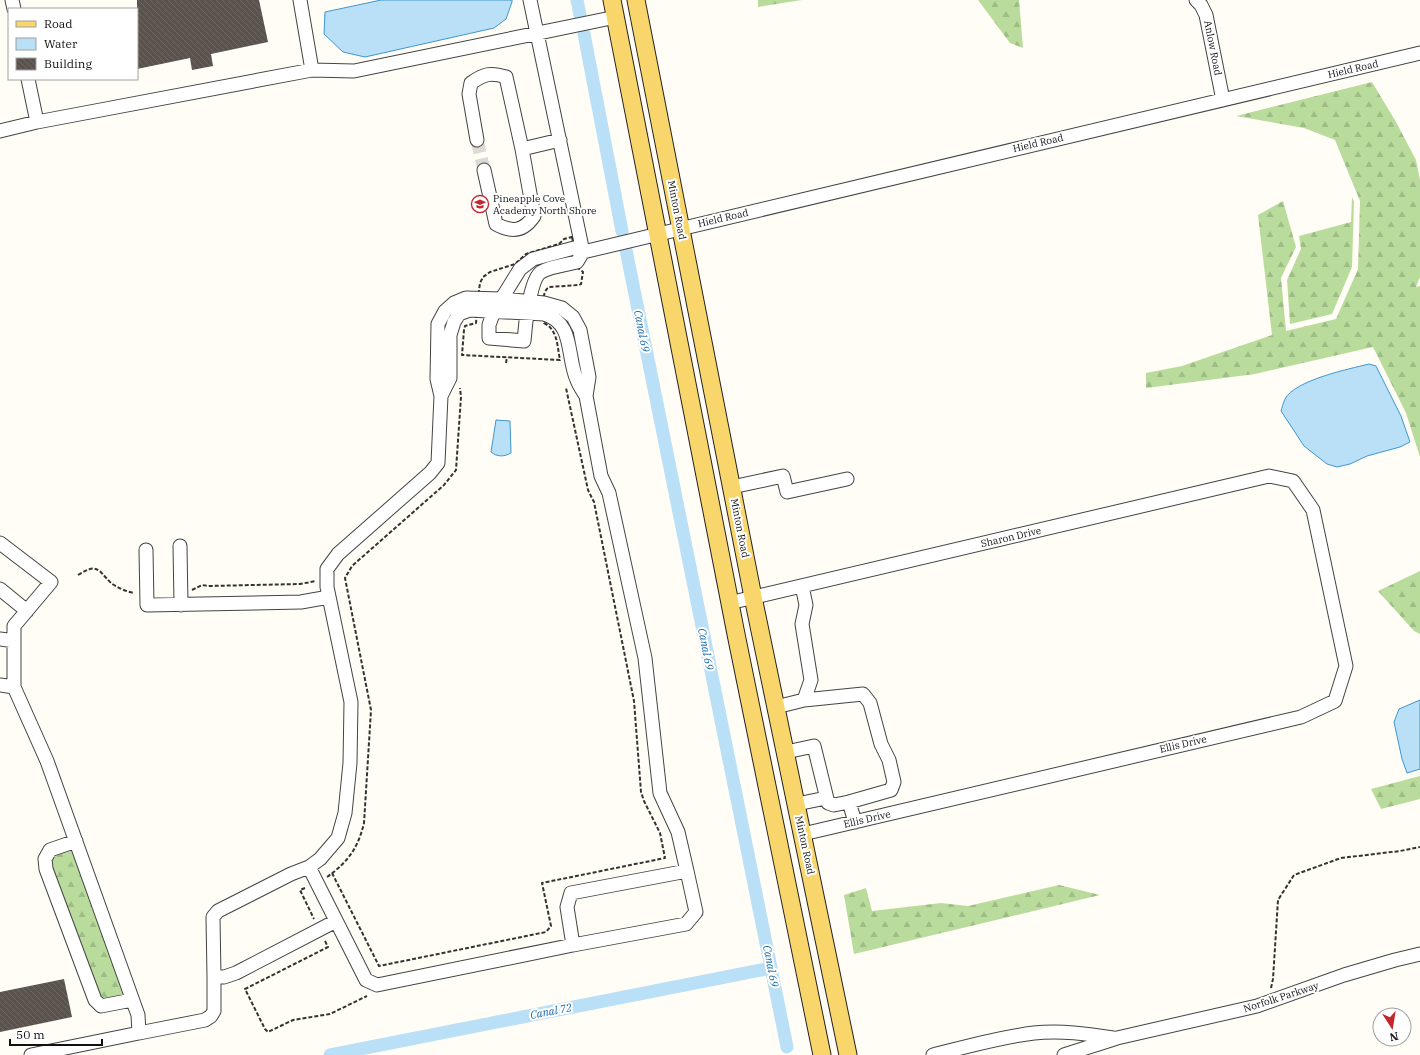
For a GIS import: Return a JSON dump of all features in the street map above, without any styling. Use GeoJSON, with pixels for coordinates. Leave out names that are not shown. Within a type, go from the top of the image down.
{"type":"FeatureCollection","features":[{"type":"Feature","properties":{"kind":"main road"},"geometry":{"type":"LineString","coordinates":[[612,0],[656,234],[729,603],[822,1055]]}},
{"type":"Feature","properties":{"kind":"main road","name":"Minton Road"},"geometry":{"type":"LineString","coordinates":[[636,0],[753,597],[848,1055]]}},
{"type":"Feature","properties":{"kind":"main road"},"geometry":{"type":"LineString","coordinates":[[616,17],[634,40],[641,75],[655,99]]}},
{"type":"Feature","properties":{"kind":"street"},"geometry":{"type":"LineString","coordinates":[[300,0],[312,70]]}},
{"type":"Feature","properties":{"kind":"street"},"geometry":{"type":"LineString","coordinates":[[530,0],[583,252],[577,262],[551,268],[540,272],[535,277],[528,308],[524,341],[489,338],[489,325],[494,311],[520,269],[533,259],[574,248],[583,252]]}},
{"type":"Feature","properties":{"kind":"street","name":"Anlow Road"},"geometry":{"type":"LineString","coordinates":[[1196,0],[1201,5],[1206,15],[1223,100]]}},
{"type":"Feature","properties":{"kind":"street"},"geometry":{"type":"LineString","coordinates":[[0,131],[36,122],[312,70],[354,71],[616,17]]}},
{"type":"Feature","properties":{"kind":"street","name":"Hield Road"},"geometry":{"type":"LineString","coordinates":[[583,252],[1420,53]]}},
{"type":"Feature","properties":{"kind":"street"},"geometry":{"type":"LineString","coordinates":[[477,140],[469,94],[471,83],[481,76],[495,73],[506,77],[522,149],[534,216],[528,224],[517,229],[504,229],[496,224],[484,170]]}},
{"type":"Feature","properties":{"kind":"street"},"geometry":{"type":"LineString","coordinates":[[28,80],[36,122]]}},
{"type":"Feature","properties":{"kind":"street"},"geometry":{"type":"LineString","coordinates":[[522,149],[560,140]]}},
{"type":"Feature","properties":{"kind":"street"},"geometry":{"type":"LineString","coordinates":[[444,363],[438,324],[445,311],[454,303],[466,298],[501,299],[552,316],[561,323],[566,334],[576,380],[586,396]]}},
{"type":"Feature","properties":{"kind":"street"},"geometry":{"type":"LineString","coordinates":[[31,1055],[206,1020],[212,1016],[214,1011],[213,916],[218,911],[291,874],[309,867],[320,859],[338,838],[345,813],[350,763],[351,702],[329,597],[326,578],[327,569],[338,554],[430,473],[438,463],[441,396],[437,379],[444,363],[454,322],[459,314],[470,310],[494,311],[528,308],[550,304],[562,308],[572,317],[580,330],[589,377],[586,396],[601,476],[609,493],[645,658],[660,793],[678,832],[696,912],[686,924],[377,985],[366,980],[309,867]]}},
{"type":"Feature","properties":{"kind":"street"},"geometry":{"type":"LineString","coordinates":[[573,367],[587,364]]}},
{"type":"Feature","properties":{"kind":"street"},"geometry":{"type":"LineString","coordinates":[[732,487],[784,476],[787,492],[847,479]]}},
{"type":"Feature","properties":{"kind":"street","name":"Sharon Drive"},"geometry":{"type":"LineString","coordinates":[[729,603],[1269,476],[1293,481]]}},
{"type":"Feature","properties":{"kind":"street","name":"Ellis Drive"},"geometry":{"type":"LineString","coordinates":[[803,834],[1301,717],[1335,701],[1346,666],[1313,510],[1293,481]]}},
{"type":"Feature","properties":{"kind":"street"},"geometry":{"type":"LineString","coordinates":[[0,543],[51,582],[14,626],[14,687],[47,761],[76,841],[138,1015],[139,1033]]}},
{"type":"Feature","properties":{"kind":"street"},"geometry":{"type":"LineString","coordinates":[[180,546],[181,605]]}},
{"type":"Feature","properties":{"kind":"street"},"geometry":{"type":"LineString","coordinates":[[146,550],[147,605],[301,602],[329,597]]}},
{"type":"Feature","properties":{"kind":"street"},"geometry":{"type":"LineString","coordinates":[[802,586],[806,605],[802,624],[811,680],[804,700]]}},
{"type":"Feature","properties":{"kind":"street"},"geometry":{"type":"LineString","coordinates":[[0,589],[27,611]]}},
{"type":"Feature","properties":{"kind":"street"},"geometry":{"type":"LineString","coordinates":[[0,639],[14,641]]}},
{"type":"Feature","properties":{"kind":"street"},"geometry":{"type":"LineString","coordinates":[[811,680],[826,698]]}},
{"type":"Feature","properties":{"kind":"street"},"geometry":{"type":"LineString","coordinates":[[0,685],[14,687]]}},
{"type":"Feature","properties":{"kind":"street"},"geometry":{"type":"LineString","coordinates":[[776,707],[804,700],[863,694],[870,703],[881,744],[889,760],[894,782],[891,790],[834,805],[828,803],[826,798],[814,746],[786,752]]}},
{"type":"Feature","properties":{"kind":"street"},"geometry":{"type":"LineString","coordinates":[[797,804],[826,798]]}},
{"type":"Feature","properties":{"kind":"street"},"geometry":{"type":"LineString","coordinates":[[850,802],[855,822]]}},
{"type":"Feature","properties":{"kind":"street"},"geometry":{"type":"LineString","coordinates":[[76,841],[50,850],[45,859],[46,869],[95,1000],[101,1006],[132,1000]]}},
{"type":"Feature","properties":{"kind":"street"},"geometry":{"type":"LineString","coordinates":[[573,946],[567,908],[571,893],[687,871]]}},
{"type":"Feature","properties":{"kind":"street"},"geometry":{"type":"LineString","coordinates":[[214,977],[224,977],[236,973],[336,921]]}},
{"type":"Feature","properties":{"kind":"street","name":"Norfolk Parkway"},"geometry":{"type":"LineString","coordinates":[[1064,1055],[1117,1038],[1257,1006],[1344,975],[1420,954]]}},
{"type":"Feature","properties":{"kind":"street","name":"Norfolk Parkway"},"geometry":{"type":"LineString","coordinates":[[933,1055],[986,1042],[1035,1033],[1075,1032],[1117,1038]]}},
{"type":"Feature","properties":{"kind":"path"},"geometry":{"type":"LineString","coordinates":[[506,357],[506,363]]}},
{"type":"Feature","properties":{"kind":"path"},"geometry":{"type":"LineString","coordinates":[[332,873],[379,966],[546,932],[551,926],[542,882],[665,858],[660,833],[641,792],[634,701],[594,502],[588,490],[564,382]]}},
{"type":"Feature","properties":{"kind":"path"},"geometry":{"type":"LineString","coordinates":[[78,575],[84,571],[96,568],[101,570],[112,584],[130,593],[147,593]]}},
{"type":"Feature","properties":{"kind":"path"},"geometry":{"type":"LineString","coordinates":[[181,591],[190,591],[202,585],[300,584],[326,578],[345,578]]}},
{"type":"Feature","properties":{"kind":"path"},"geometry":{"type":"LineString","coordinates":[[1268,1002],[1273,979],[1278,900],[1294,875],[1341,858],[1400,851],[1420,847]]}},
{"type":"Feature","properties":{"kind":"green space"},"geometry":{"type":"Polygon","coordinates":[[[758,0],[802,0],[758,7],[758,0]]]}},
{"type":"Feature","properties":{"kind":"green space"},"geometry":{"type":"Polygon","coordinates":[[[978,0],[1019,0],[1023,48],[1010,43],[978,0]]]}},
{"type":"Feature","properties":{"kind":"green space"},"geometry":{"type":"Polygon","coordinates":[[[1372,82],[1396,122],[1416,160],[1420,180],[1420,277],[1416,287],[1420,286],[1420,457],[1406,413],[1373,347],[1255,374],[1146,388],[1146,373],[1182,366],[1272,335],[1258,215],[1283,201],[1296,247],[1281,278],[1286,331],[1336,319],[1358,269],[1360,201],[1335,140],[1304,128],[1236,116],[1372,82]]]}},
{"type":"Feature","properties":{"kind":"green space"},"geometry":{"type":"Polygon","coordinates":[[[1352,197],[1354,202],[1352,267],[1332,314],[1290,324],[1287,280],[1301,249],[1299,236],[1351,222],[1352,197]]]}},
{"type":"Feature","properties":{"kind":"green space"},"geometry":{"type":"Polygon","coordinates":[[[1420,571],[1420,634],[1414,631],[1378,591],[1420,571]]]}},
{"type":"Feature","properties":{"kind":"green space"},"geometry":{"type":"Polygon","coordinates":[[[1420,776],[1420,799],[1381,809],[1371,789],[1420,776]]]}},
{"type":"Feature","properties":{"kind":"green space"},"geometry":{"type":"Polygon","coordinates":[[[73,849],[124,994],[103,998],[100,996],[52,868],[54,856],[73,849]]]}},
{"type":"Feature","properties":{"kind":"green space"},"geometry":{"type":"Polygon","coordinates":[[[1059,885],[1100,895],[854,954],[844,895],[866,888],[872,911],[941,903],[968,906],[1059,885]]]}},
{"type":"Feature","properties":{"kind":"water"},"geometry":{"type":"Polygon","coordinates":[[[381,0],[512,0],[512,2],[506,19],[494,28],[365,57],[343,52],[324,34],[325,12],[381,0]]]}},
{"type":"Feature","properties":{"kind":"water"},"geometry":{"type":"Polygon","coordinates":[[[1369,364],[1376,366],[1401,416],[1410,442],[1400,447],[1367,456],[1350,464],[1337,467],[1327,464],[1304,446],[1281,411],[1284,401],[1291,392],[1311,381],[1336,372],[1369,364]]]}},
{"type":"Feature","properties":{"kind":"water"},"geometry":{"type":"Polygon","coordinates":[[[496,420],[510,421],[511,453],[506,455],[498,456],[491,452],[496,420]]]}},
{"type":"Feature","properties":{"kind":"water"},"geometry":{"type":"Polygon","coordinates":[[[1420,700],[1420,769],[1407,773],[1402,759],[1394,722],[1399,709],[1420,700]]]}},
{"type":"Feature","properties":{"kind":"building"},"geometry":{"type":"Polygon","coordinates":[[[137,0],[259,0],[268,42],[211,54],[213,66],[192,70],[190,58],[138,69],[137,0]]]}},
{"type":"Feature","properties":{"kind":"building"},"geometry":{"type":"Polygon","coordinates":[[[64,979],[72,1017],[0,1032],[0,992],[64,979]]]}},
{"type":"Feature","properties":{"kind":"waterway","name":"Canal 69"},"geometry":{"type":"LineString","coordinates":[[577,0],[580,15]]}},
{"type":"Feature","properties":{"kind":"waterway","name":"Canal 69"},"geometry":{"type":"LineString","coordinates":[[584,34],[622,231]]}},
{"type":"Feature","properties":{"kind":"waterway","name":"Canal 69"},"geometry":{"type":"LineString","coordinates":[[626,250],[787,1047]]}},
{"type":"Feature","properties":{"kind":"waterway","name":"Canal 72"},"geometry":{"type":"LineString","coordinates":[[330,1055],[771,968]]}},
{"type":"Feature","properties":{"kind":"tunnel"},"geometry":{"type":"LineString","coordinates":[[477,140],[484,170]]}},
{"type":"Feature","properties":{"kind":"place","name":"Pineapple Cove Academy North Shore"},"geometry":{"type":"Point","coordinates":[480,204]}}]}
